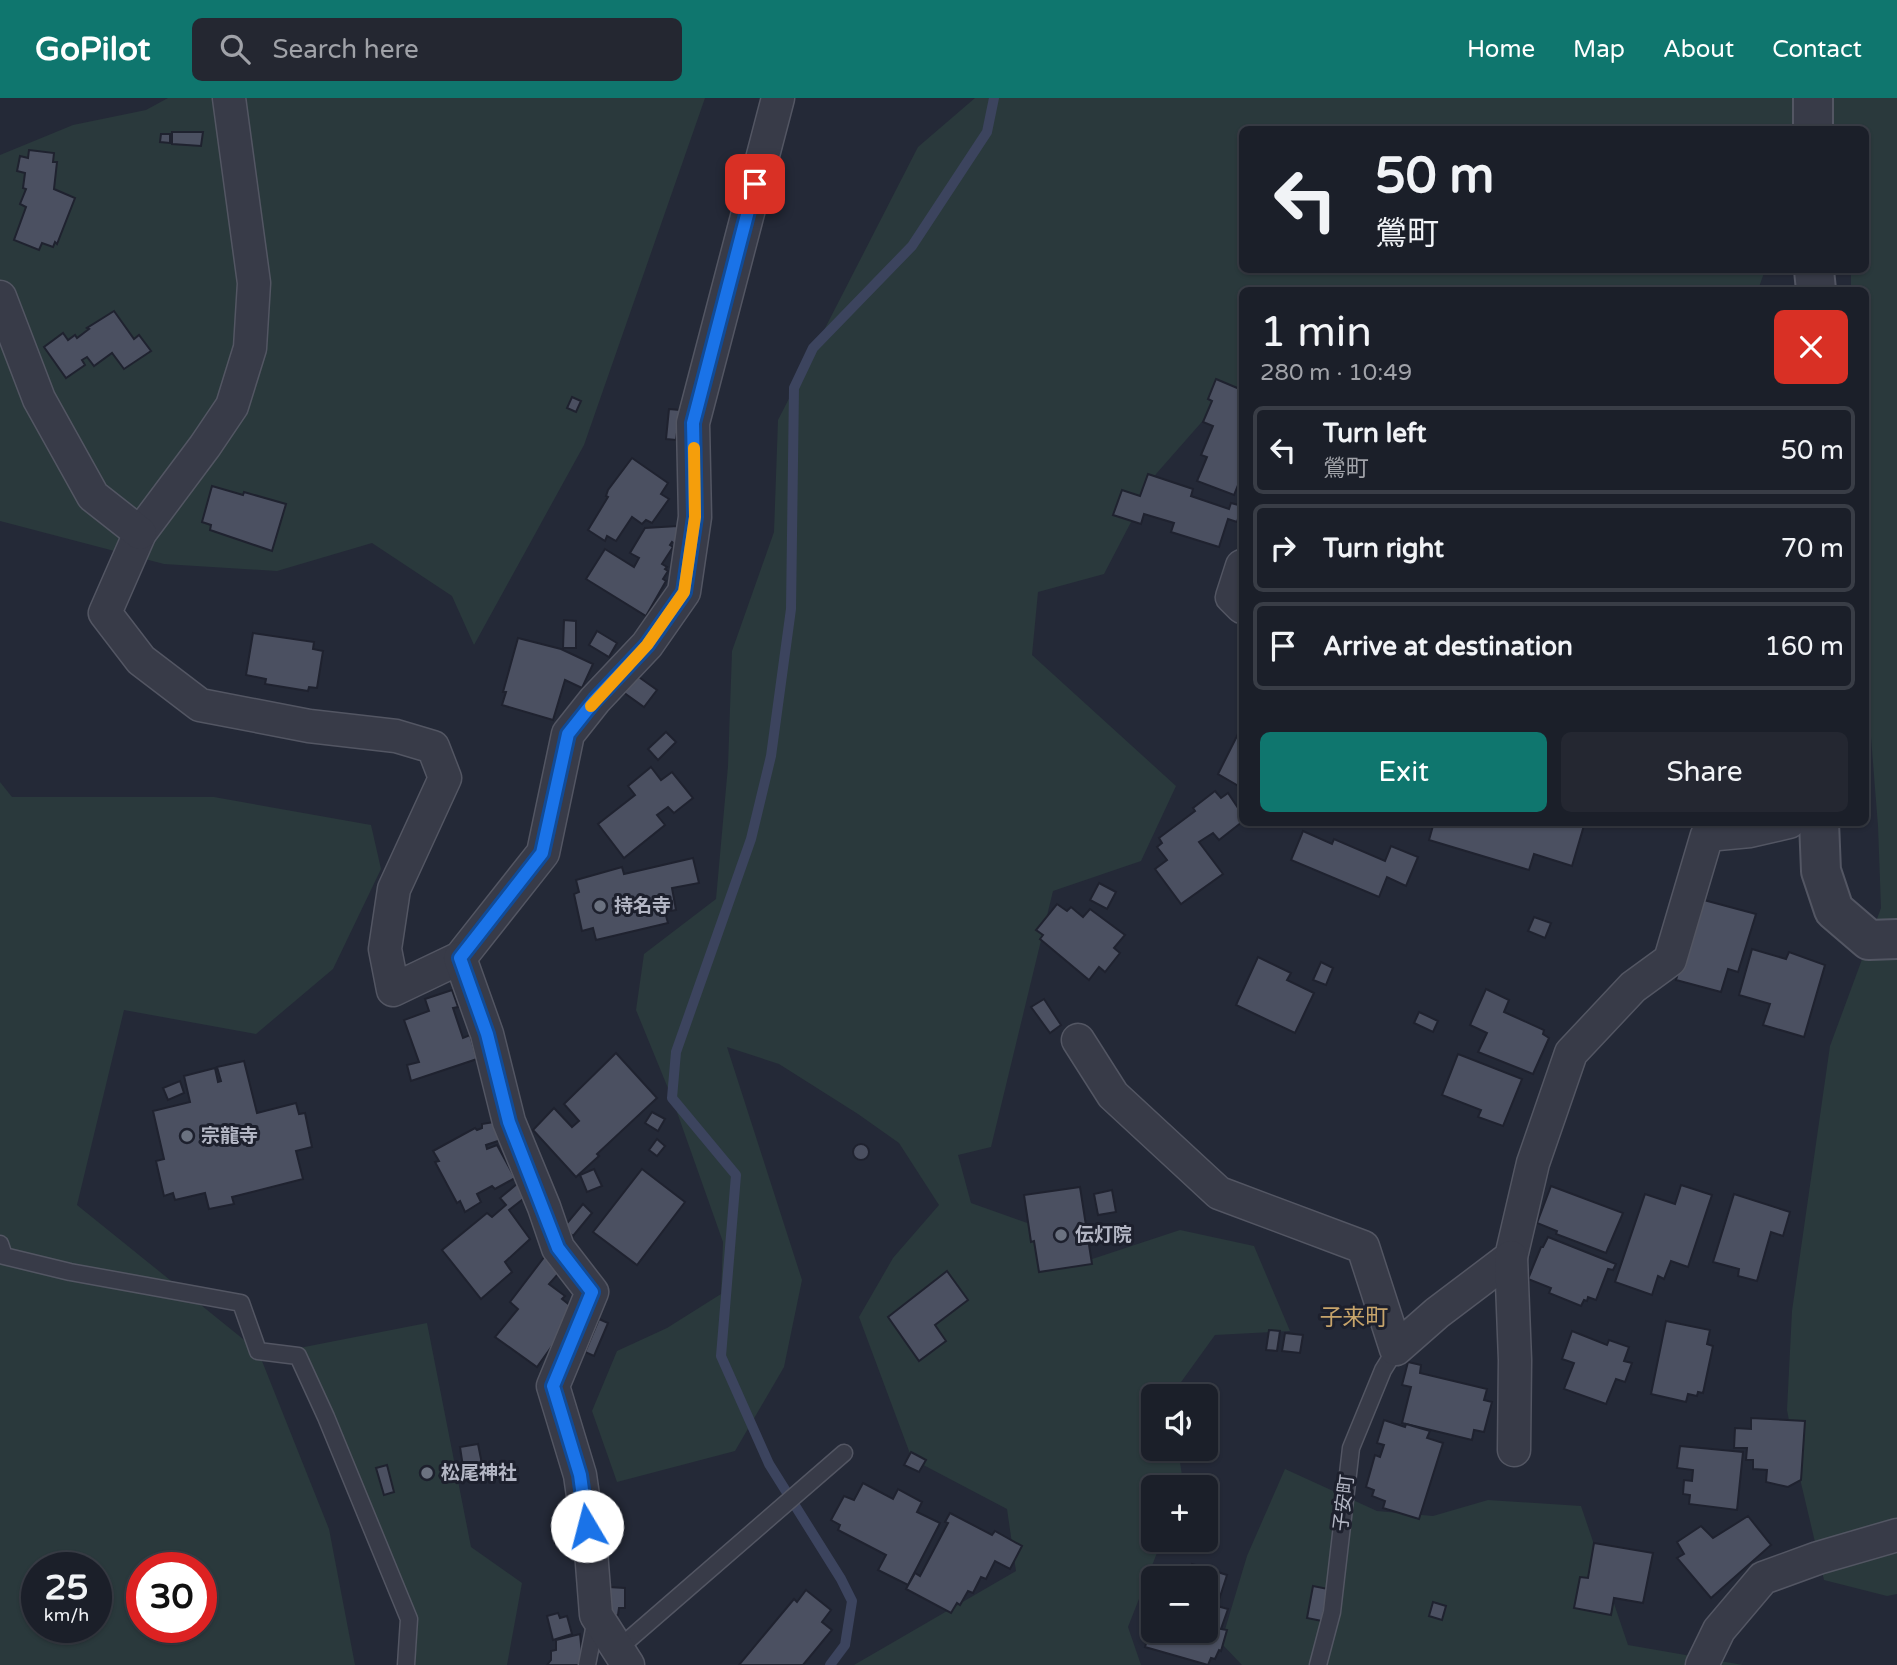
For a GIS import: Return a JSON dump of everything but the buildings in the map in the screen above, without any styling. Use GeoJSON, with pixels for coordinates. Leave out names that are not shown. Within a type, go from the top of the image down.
{"type":"FeatureCollection","features":[{"type":"Feature","properties":{"kind":"street"},"geometry":{"type":"LineString","coordinates":[[229,98],[254,283],[250,348],[232,406],[140,533],[105,613],[141,660],[200,705],[309,726],[396,736],[433,747],[444,778],[394,888],[385,948],[393,990],[460,958],[542,853],[568,734],[595,700],[647,645],[684,592],[695,517],[693,423],[778,98]]}},
{"type":"Feature","properties":{"kind":"street"},"geometry":{"type":"LineString","coordinates":[[1813,98],[1813,126]]}},
{"type":"Feature","properties":{"kind":"street"},"geometry":{"type":"LineString","coordinates":[[0,298],[39,399],[93,496],[140,533]]}},
{"type":"Feature","properties":{"kind":"street"},"geometry":{"type":"LineString","coordinates":[[1239,575],[1232,597],[1239,604]]}},
{"type":"Feature","properties":{"kind":"street"},"geometry":{"type":"LineString","coordinates":[[1514,1450],[1515,1360],[1511,1257],[1533,1163],[1571,1053],[1633,987],[1670,960],[1707,835],[1772,826]]}},
{"type":"Feature","properties":{"kind":"street"},"geometry":{"type":"LineString","coordinates":[[1819,826],[1821,871],[1834,910],[1869,940],[1897,939]]}},
{"type":"Feature","properties":{"kind":"street"},"geometry":{"type":"LineString","coordinates":[[460,958],[487,1034],[509,1122],[558,1248],[592,1292],[553,1386],[580,1475],[591,1551],[596,1615],[623,1657]]}},
{"type":"Feature","properties":{"kind":"street"},"geometry":{"type":"LineString","coordinates":[[1078,1040],[1113,1095],[1219,1193],[1363,1247],[1396,1349],[1437,1313],[1511,1257]]}},
{"type":"Feature","properties":{"kind":"street"},"geometry":{"type":"LineString","coordinates":[[1702,1665],[1719,1630],[1763,1578],[1818,1558],[1897,1535]]}},
{"type":"Feature","properties":{"kind":"lane"},"geometry":{"type":"LineString","coordinates":[[0,1244],[4,1256],[69,1272],[241,1303],[258,1351],[298,1356],[409,1619],[406,1665]]}},
{"type":"Feature","properties":{"kind":"lane","name":"子安町"},"geometry":{"type":"LineString","coordinates":[[1318,1665],[1332,1612],[1351,1448],[1383,1370],[1396,1349]]}},
{"type":"Feature","properties":{"kind":"lane"},"geometry":{"type":"LineString","coordinates":[[623,1657],[844,1452]]}},
{"type":"Feature","properties":{"kind":"lane"},"geometry":{"type":"LineString","coordinates":[[587,1665],[596,1615]]}},
{"type":"Feature","properties":{"kind":"shaded area"},"geometry":{"type":"Polygon","coordinates":[[[168,98],[705,98],[584,445],[474,645],[452,596],[372,543],[277,571],[164,564],[0,521],[0,155],[73,125],[146,110],[168,98]]]}},
{"type":"Feature","properties":{"kind":"shaded area"},"geometry":{"type":"Polygon","coordinates":[[[975,98],[1897,98],[1897,1594],[1887,1596],[1824,1580],[1787,1410],[1792,1311],[1830,1046],[1881,908],[1869,712],[1869,287],[1851,287],[1851,273],[1869,273],[1869,126],[1239,126],[1239,273],[1764,273],[1759,287],[1239,287],[1239,392],[1229,391],[1156,474],[1104,574],[1038,592],[1032,655],[1176,786],[1141,861],[1053,891],[991,1147],[958,1155],[971,1203],[1061,1235],[1062,1269],[1180,1230],[1254,1246],[1290,1331],[1215,1335],[1180,1384],[1141,1384],[1141,1461],[1180,1461],[1182,1475],[1141,1475],[1141,1552],[1157,1552],[1152,1566],[1141,1566],[1141,1594],[1128,1627],[1141,1665],[854,1665],[1016,1571],[1007,1509],[912,1459],[859,1317],[893,1258],[939,1205],[899,1143],[779,1064],[727,1047],[802,1280],[784,1367],[735,1451],[617,1482],[592,1411],[617,1351],[667,1328],[721,1294],[723,1242],[672,1098],[636,1010],[644,954],[716,899],[728,766],[732,651],[774,532],[778,420],[918,147],[975,98]]]}},
{"type":"Feature","properties":{"kind":"shaded area"},"geometry":{"type":"Polygon","coordinates":[[[0,782],[12,797],[214,797],[371,825],[381,869],[333,969],[256,1034],[124,1010],[77,1205],[258,1351],[329,1529],[355,1665],[0,1665],[0,782]]]}},
{"type":"Feature","properties":{"kind":"shaded area"},"geometry":{"type":"Polygon","coordinates":[[[427,1323],[471,1547],[522,1583],[507,1665],[415,1665],[418,1618],[344,1441],[294,1349],[427,1323]]]}},
{"type":"Feature","properties":{"kind":"shaded area"},"geometry":{"type":"Polygon","coordinates":[[[1285,1469],[1377,1511],[1433,1516],[1488,1500],[1581,1506],[1628,1645],[1743,1665],[1242,1665],[1221,1643],[1247,1556],[1285,1469]]]}},
{"type":"Feature","properties":{"kind":"waterway"},"geometry":{"type":"LineString","coordinates":[[830,1665],[845,1645],[852,1601],[769,1464],[721,1356],[736,1175],[672,1098],[676,1052],[751,839],[771,756],[791,609],[794,388],[813,348],[912,246],[987,132],[994,98]]}},
{"type":"Feature","properties":{"kind":"slow traffic"},"geometry":{"type":"LineString","coordinates":[[591,706],[647,645],[684,592],[695,517],[694,448]]}},
{"type":"Feature","properties":{"kind":"place","name":"持名寺"},"geometry":{"type":"Point","coordinates":[600,906]}},
{"type":"Feature","properties":{"kind":"place","name":"宗龍寺"},"geometry":{"type":"Point","coordinates":[187,1136]}},
{"type":"Feature","properties":{"kind":"place","name":"伝灯院"},"geometry":{"type":"Point","coordinates":[1061,1235]}},
{"type":"Feature","properties":{"kind":"place","name":"松尾神社"},"geometry":{"type":"Point","coordinates":[427,1473]}},
{"type":"Feature","properties":{"kind":"district","name":"子来町"},"geometry":{"type":"Point","coordinates":[1354,1318]}},
{"type":"Feature","properties":{"kind":"route"},"geometry":{"type":"LineString","coordinates":[[587,1526],[580,1475],[553,1386],[592,1292],[558,1248],[509,1122],[487,1034],[460,958],[542,853],[568,734],[595,700],[647,645],[684,592],[695,517],[693,423],[755,184]]}}]}
